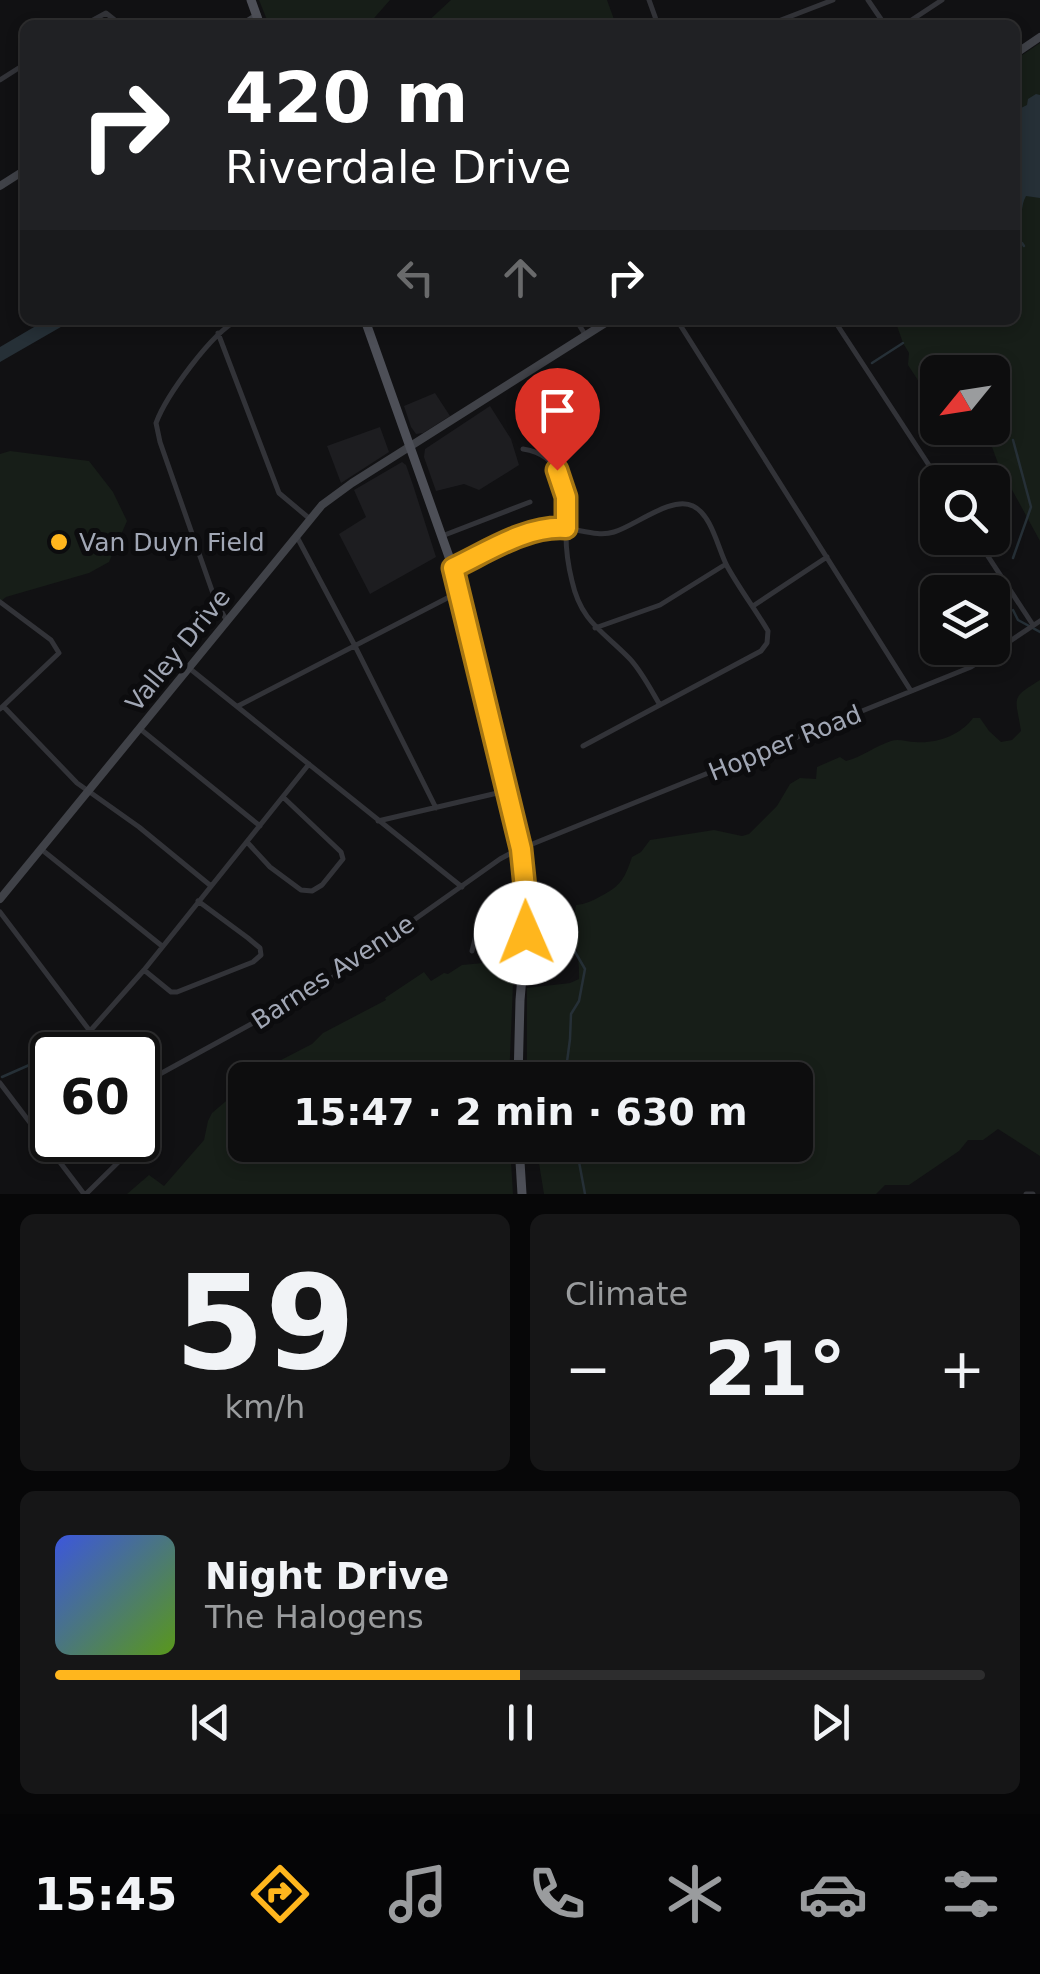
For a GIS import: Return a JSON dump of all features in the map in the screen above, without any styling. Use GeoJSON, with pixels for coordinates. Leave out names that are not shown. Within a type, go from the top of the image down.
{"type":"FeatureCollection","features":[{"type":"Feature","properties":{"kind":"main road"},"geometry":{"type":"LineString","coordinates":[[251,0],[258,20]]}},
{"type":"Feature","properties":{"kind":"main road"},"geometry":{"type":"LineString","coordinates":[[367,325],[453,568],[521,849],[526,933],[518,1062]]}},
{"type":"Feature","properties":{"kind":"main road","name":"Valley Drive"},"geometry":{"type":"LineString","coordinates":[[0,899],[333,496],[602,325]]}},
{"type":"Feature","properties":{"kind":"main road"},"geometry":{"type":"LineString","coordinates":[[520,1162],[522,1194]]}},
{"type":"Feature","properties":{"kind":"street"},"geometry":{"type":"LineString","coordinates":[[781,20],[833,0]]}},
{"type":"Feature","properties":{"kind":"street"},"geometry":{"type":"LineString","coordinates":[[912,20],[942,0]]}},
{"type":"Feature","properties":{"kind":"street"},"geometry":{"type":"LineString","coordinates":[[94,20],[106,14],[117,20]]}},
{"type":"Feature","properties":{"kind":"street"},"geometry":{"type":"LineString","coordinates":[[227,621],[216,602],[156,429],[157,418],[189,370],[228,325]]}},
{"type":"Feature","properties":{"kind":"street"},"geometry":{"type":"LineString","coordinates":[[579,325],[586,336]]}},
{"type":"Feature","properties":{"kind":"street"},"geometry":{"type":"LineString","coordinates":[[680,325],[911,691]]}},
{"type":"Feature","properties":{"kind":"street"},"geometry":{"type":"LineString","coordinates":[[837,325],[929,465]]}},
{"type":"Feature","properties":{"kind":"street"},"geometry":{"type":"LineString","coordinates":[[218,333],[279,493],[310,520]]}},
{"type":"Feature","properties":{"kind":"street"},"geometry":{"type":"LineString","coordinates":[[522,449],[547,458],[561,477],[566,497],[568,558],[582,612],[631,660],[660,704]]}},
{"type":"Feature","properties":{"kind":"street"},"geometry":{"type":"LineString","coordinates":[[442,536],[530,502]]}},
{"type":"Feature","properties":{"kind":"street"},"geometry":{"type":"LineString","coordinates":[[453,568],[541,530],[566,528],[609,534],[676,504],[687,504],[700,511],[769,636],[767,643],[761,651],[584,746]]}},
{"type":"Feature","properties":{"kind":"street"},"geometry":{"type":"LineString","coordinates":[[297,537],[436,808]]}},
{"type":"Feature","properties":{"kind":"street"},"geometry":{"type":"LineString","coordinates":[[988,555],[1037,623]]}},
{"type":"Feature","properties":{"kind":"street"},"geometry":{"type":"LineString","coordinates":[[752,606],[827,557]]}},
{"type":"Feature","properties":{"kind":"street"},"geometry":{"type":"LineString","coordinates":[[596,628],[660,605],[726,564]]}},
{"type":"Feature","properties":{"kind":"street"},"geometry":{"type":"LineString","coordinates":[[238,706],[460,592]]}},
{"type":"Feature","properties":{"kind":"street"},"geometry":{"type":"LineString","coordinates":[[0,602],[51,640],[58,651],[58,656],[2,707],[68,775],[211,886]]}},
{"type":"Feature","properties":{"kind":"street","name":"Hopper Road"},"geometry":{"type":"LineString","coordinates":[[521,849],[971,666],[1037,623]]}},
{"type":"Feature","properties":{"kind":"street"},"geometry":{"type":"LineString","coordinates":[[188,668],[462,887]]}},
{"type":"Feature","properties":{"kind":"street"},"geometry":{"type":"LineString","coordinates":[[140,728],[260,826]]}},
{"type":"Feature","properties":{"kind":"street"},"geometry":{"type":"LineString","coordinates":[[0,912],[90,1030],[144,970],[308,764]]}},
{"type":"Feature","properties":{"kind":"street"},"geometry":{"type":"LineString","coordinates":[[378,820],[508,790]]}},
{"type":"Feature","properties":{"kind":"street"},"geometry":{"type":"LineString","coordinates":[[246,842],[270,867],[301,890],[324,884],[343,858],[342,852],[284,797]]}},
{"type":"Feature","properties":{"kind":"street"},"geometry":{"type":"LineString","coordinates":[[41,849],[162,946]]}},
{"type":"Feature","properties":{"kind":"street","name":"Barnes Avenue"},"geometry":{"type":"LineString","coordinates":[[160,1074],[319,987],[500,859],[521,849]]}},
{"type":"Feature","properties":{"kind":"street"},"geometry":{"type":"LineString","coordinates":[[144,970],[163,987],[178,992],[253,962],[261,955],[260,948],[198,902]]}},
{"type":"Feature","properties":{"kind":"street"},"geometry":{"type":"LineString","coordinates":[[472,951],[478,931],[526,933]]}},
{"type":"Feature","properties":{"kind":"street"},"geometry":{"type":"LineString","coordinates":[[0,1083],[85,1194],[117,1162]]}},
{"type":"Feature","properties":{"kind":"shaded area"},"geometry":{"type":"Polygon","coordinates":[[[259,0],[390,0],[372,20],[267,20],[259,0]]]}},
{"type":"Feature","properties":{"kind":"shaded area"},"geometry":{"type":"Polygon","coordinates":[[[451,0],[607,0],[614,20],[429,20],[451,0]]]}},
{"type":"Feature","properties":{"kind":"shaded area"},"geometry":{"type":"Polygon","coordinates":[[[1040,43],[1040,541],[1010,486],[1010,465],[999,465],[991,445],[1010,445],[1010,355],[920,355],[920,383],[908,365],[909,353],[897,325],[1020,325],[1020,57],[1040,43]]]}},
{"type":"Feature","properties":{"kind":"shaded area"},"geometry":{"type":"Polygon","coordinates":[[[1040,95],[1040,198],[1026,196],[1020,220],[1020,108],[1027,105],[1028,99],[1040,95]]]}},
{"type":"Feature","properties":{"kind":"shaded area"},"geometry":{"type":"Polygon","coordinates":[[[37,325],[64,325],[0,362],[0,347],[37,325]]]}},
{"type":"Feature","properties":{"kind":"shaded area"},"geometry":{"type":"Polygon","coordinates":[[[435,393],[450,416],[416,434],[404,406],[435,393]]]}},
{"type":"Feature","properties":{"kind":"shaded area"},"geometry":{"type":"Polygon","coordinates":[[[490,406],[511,439],[519,465],[479,490],[464,484],[436,491],[425,449],[490,406]]]}},
{"type":"Feature","properties":{"kind":"shaded area"},"geometry":{"type":"Polygon","coordinates":[[[380,427],[389,452],[341,483],[327,446],[380,427]]]}},
{"type":"Feature","properties":{"kind":"shaded area","name":"Van Duyn Field"},"geometry":{"type":"Polygon","coordinates":[[[10,451],[89,461],[113,492],[127,521],[109,562],[89,573],[0,602],[0,454],[10,451]]]}},
{"type":"Feature","properties":{"kind":"shaded area"},"geometry":{"type":"Polygon","coordinates":[[[402,462],[436,557],[370,594],[339,534],[366,517],[354,490],[402,462]]]}},
{"type":"Feature","properties":{"kind":"shaded area"},"geometry":{"type":"Polygon","coordinates":[[[1040,680],[1040,1156],[998,1129],[983,1140],[968,1140],[959,1151],[909,1185],[885,1185],[876,1194],[544,1194],[539,1162],[813,1162],[813,1062],[527,1062],[527,988],[579,979],[576,905],[618,885],[632,857],[650,840],[714,830],[749,834],[777,806],[790,784],[800,778],[816,779],[817,767],[840,757],[846,761],[894,740],[939,740],[955,734],[973,718],[980,718],[1001,742],[1012,740],[1021,731],[1017,700],[1040,680]]]}},
{"type":"Feature","properties":{"kind":"shaded area"},"geometry":{"type":"Polygon","coordinates":[[[514,960],[510,1062],[278,1062],[386,1000],[424,972],[431,981],[462,965],[514,960]]]}},
{"type":"Feature","properties":{"kind":"shaded area"},"geometry":{"type":"Polygon","coordinates":[[[228,1099],[228,1162],[511,1162],[513,1194],[127,1194],[149,1175],[164,1186],[204,1140],[212,1113],[228,1099]]]}},
{"type":"Feature","properties":{"kind":"waterway"},"geometry":{"type":"LineString","coordinates":[[872,363],[903,343]]}},
{"type":"Feature","properties":{"kind":"waterway"},"geometry":{"type":"LineString","coordinates":[[1013,440],[1031,507],[1013,558]]}},
{"type":"Feature","properties":{"kind":"waterway"},"geometry":{"type":"LineString","coordinates":[[1013,610],[1018,620],[1040,632]]}},
{"type":"Feature","properties":{"kind":"waterway"},"geometry":{"type":"LineString","coordinates":[[533,935],[571,945],[585,969],[579,1001],[571,1014],[567,1062]]}},
{"type":"Feature","properties":{"kind":"waterway"},"geometry":{"type":"LineString","coordinates":[[2,1077],[30,1065]]}},
{"type":"Feature","properties":{"kind":"waterway"},"geometry":{"type":"LineString","coordinates":[[579,1162],[585,1194]]}},
{"type":"Feature","properties":{"kind":"place","name":"Van Duyn Field"},"geometry":{"type":"Point","coordinates":[59,542]}},
{"type":"Feature","properties":{"kind":"route"},"geometry":{"type":"LineString","coordinates":[[526,933],[521,849],[453,568],[524,536],[566,528],[566,497],[557,470]]}}]}
